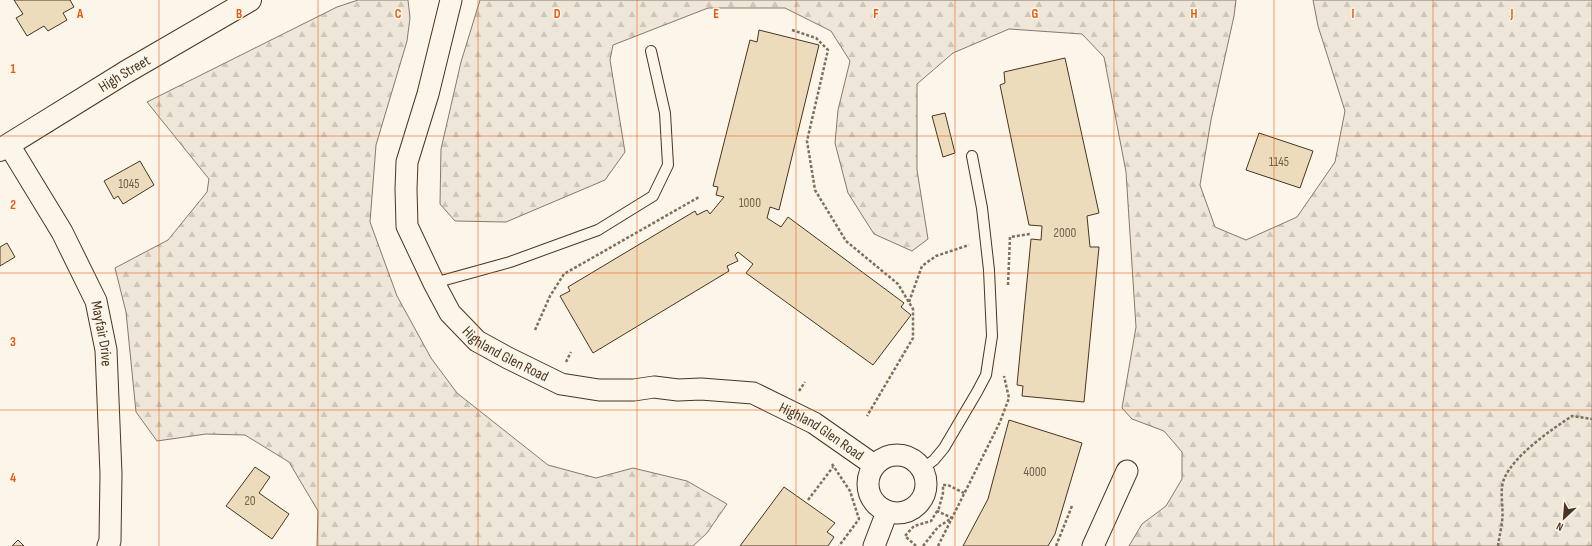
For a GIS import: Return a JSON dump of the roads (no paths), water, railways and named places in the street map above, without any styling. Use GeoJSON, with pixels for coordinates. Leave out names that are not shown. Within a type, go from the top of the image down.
{"type":"FeatureCollection","features":[{"type":"Feature","properties":{"kind":"main road","name":"High Street"},"geometry":{"type":"LineString","coordinates":[[5,148],[126,72],[250,0]]}},
{"type":"Feature","properties":{"kind":"street","name":"Highland Glen Road"},"geometry":{"type":"LineString","coordinates":[[451,0],[428,94],[406,162],[407,226],[450,313],[477,340],[508,358],[561,384],[599,390],[634,390],[654,387],[678,390],[701,389],[753,393],[814,423],[874,465]]}},
{"type":"Feature","properties":{"kind":"street","name":"Mayfair Drive"},"geometry":{"type":"LineString","coordinates":[[5,148],[62,232],[96,301],[106,350],[111,474],[110,541],[108,546]]}},
{"type":"Feature","properties":{"kind":"street"},"geometry":{"type":"LineString","coordinates":[[894,455],[905,456],[915,460],[922,469],[926,478],[927,489],[923,499],[916,507],[908,512],[897,514],[887,512],[872,500],[868,483],[870,474],[874,465],[883,458],[894,455]]}},
{"type":"Feature","properties":{"kind":"street"},"geometry":{"type":"LineString","coordinates":[[1093,546],[1127,471]]}},
{"type":"Feature","properties":{"kind":"street"},"geometry":{"type":"LineString","coordinates":[[874,546],[887,512]]}},
{"type":"Feature","properties":{"kind":"lane"},"geometry":{"type":"LineString","coordinates":[[434,283],[510,262],[598,230],[653,196],[668,165],[665,113],[652,51]]}},
{"type":"Feature","properties":{"kind":"lane"},"geometry":{"type":"LineString","coordinates":[[922,469],[934,460],[944,448],[986,375],[992,336],[989,270],[982,208],[972,156]]}}]}
